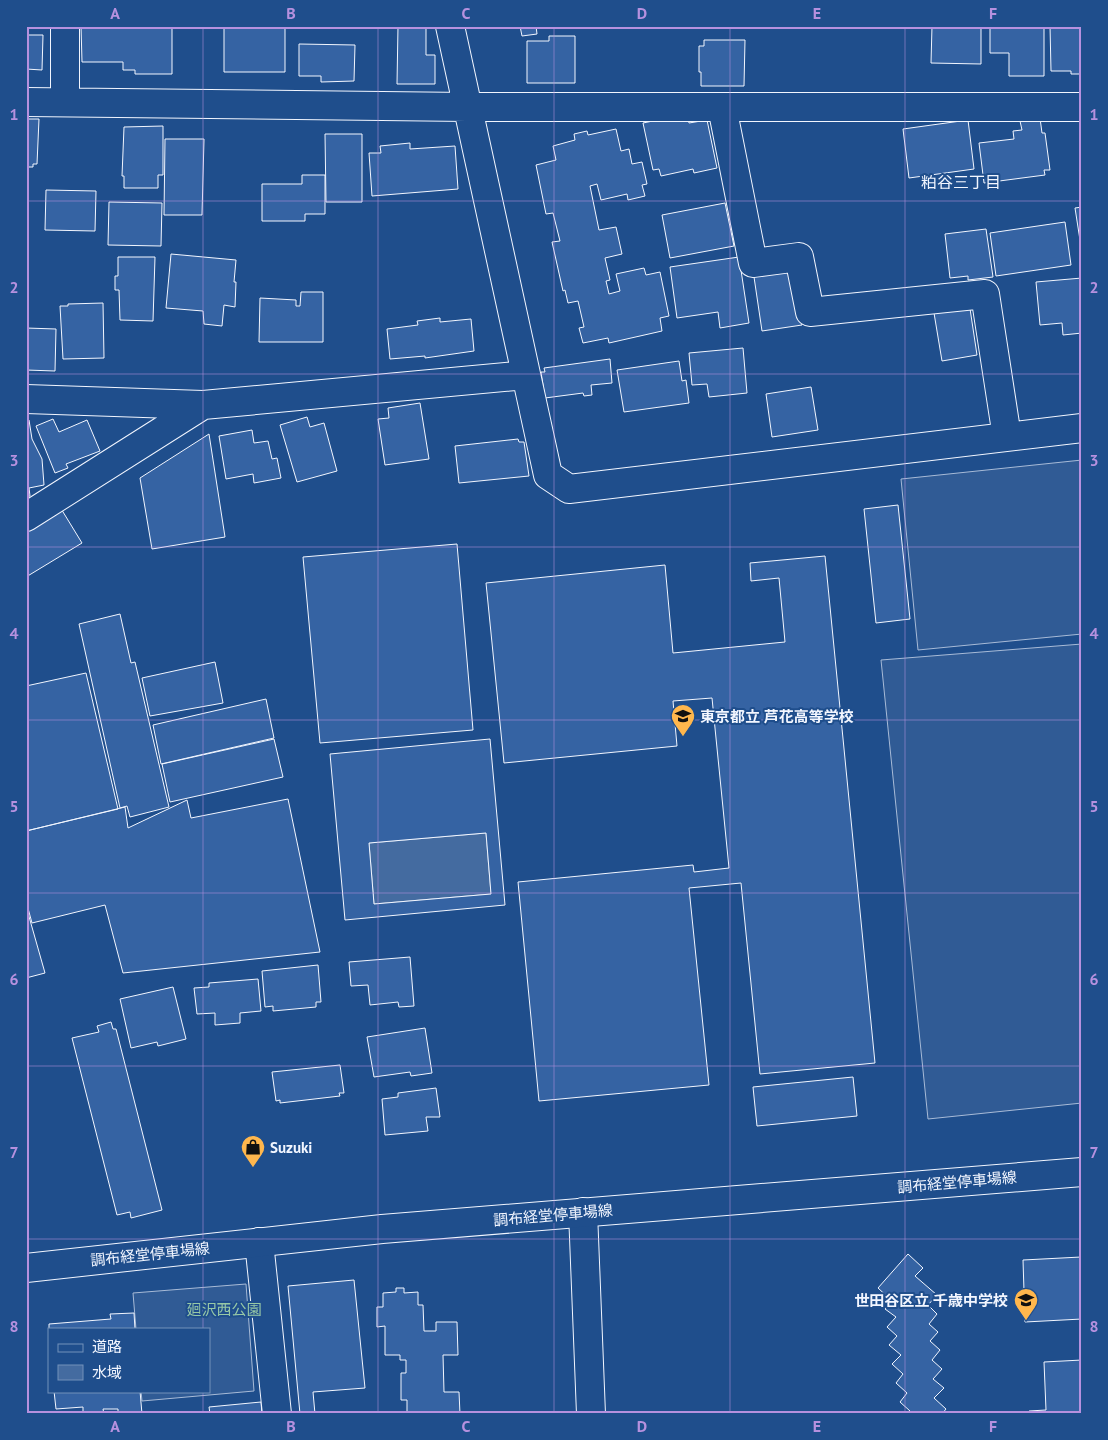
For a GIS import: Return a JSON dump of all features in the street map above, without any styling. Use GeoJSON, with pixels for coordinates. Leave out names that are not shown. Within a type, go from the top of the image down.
{"type":"FeatureCollection","features":[{"type":"Feature","properties":{"kind":"street"},"geometry":{"type":"LineString","coordinates":[[65,26],[65,102]]}},
{"type":"Feature","properties":{"kind":"street"},"geometry":{"type":"LineString","coordinates":[[450,26],[548,475],[569,489],[1082,428]]}},
{"type":"Feature","properties":{"kind":"street"},"geometry":{"type":"LineString","coordinates":[[26,102],[467,107],[1082,108]]}},
{"type":"Feature","properties":{"kind":"street"},"geometry":{"type":"LineString","coordinates":[[722,107],[753,263],[799,257],[810,312],[985,294],[1007,437]]}},
{"type":"Feature","properties":{"kind":"street"},"geometry":{"type":"LineString","coordinates":[[26,399],[203,405],[526,375]]}},
{"type":"Feature","properties":{"kind":"street"},"geometry":{"type":"LineString","coordinates":[[26,517],[203,405]]}},
{"type":"Feature","properties":{"kind":"street","name":"調布経堂停車場線"},"geometry":{"type":"LineString","coordinates":[[26,1268],[259,1242],[582,1212],[1082,1172]]}},
{"type":"Feature","properties":{"kind":"street"},"geometry":{"type":"LineString","coordinates":[[582,1212],[591,1414]]}},
{"type":"Feature","properties":{"kind":"street"},"geometry":{"type":"LineString","coordinates":[[259,1242],[277,1414]]}},
{"type":"Feature","properties":{"kind":"shaded area"},"geometry":{"type":"Polygon","coordinates":[[[1082,460],[1082,634],[918,650],[901,479],[1082,460]]]}},
{"type":"Feature","properties":{"kind":"shaded area"},"geometry":{"type":"Polygon","coordinates":[[[1082,644],[1082,1103],[928,1119],[881,660],[1082,644]]]}},
{"type":"Feature","properties":{"kind":"shaded area","name":"廻沢西公園"},"geometry":{"type":"Polygon","coordinates":[[[246,1284],[254,1391],[142,1401],[141,1392],[210,1392],[210,1328],[136,1328],[133,1293],[246,1284]]]}},
{"type":"Feature","properties":{"kind":"water"},"geometry":{"type":"Polygon","coordinates":[[[486,833],[491,894],[374,904],[369,843],[486,833]]]}},
{"type":"Feature","properties":{"kind":"building"},"geometry":{"type":"Polygon","coordinates":[[[81,26],[172,26],[172,74],[135,74],[135,70],[123,70],[123,62],[82,62],[81,26]]]}},
{"type":"Feature","properties":{"kind":"building"},"geometry":{"type":"Polygon","coordinates":[[[224,26],[285,26],[285,72],[224,72],[224,26]]]}},
{"type":"Feature","properties":{"kind":"building"},"geometry":{"type":"Polygon","coordinates":[[[398,26],[426,26],[426,55],[435,55],[435,84],[397,84],[398,26]]]}},
{"type":"Feature","properties":{"kind":"building"},"geometry":{"type":"Polygon","coordinates":[[[520,26],[536,26],[537,34],[522,36],[520,26]]]}},
{"type":"Feature","properties":{"kind":"building"},"geometry":{"type":"Polygon","coordinates":[[[932,26],[981,26],[981,64],[931,63],[932,26]]]}},
{"type":"Feature","properties":{"kind":"building"},"geometry":{"type":"Polygon","coordinates":[[[990,26],[1044,26],[1044,76],[1009,76],[1009,53],[990,53],[990,26]]]}},
{"type":"Feature","properties":{"kind":"building"},"geometry":{"type":"Polygon","coordinates":[[[1050,26],[1082,26],[1082,74],[1071,74],[1071,71],[1051,71],[1050,26]]]}},
{"type":"Feature","properties":{"kind":"building"},"geometry":{"type":"Polygon","coordinates":[[[26,35],[43,35],[42,70],[26,69],[26,35]]]}},
{"type":"Feature","properties":{"kind":"building"},"geometry":{"type":"Polygon","coordinates":[[[549,36],[575,36],[575,83],[527,83],[527,41],[549,41],[549,36]]]}},
{"type":"Feature","properties":{"kind":"building"},"geometry":{"type":"Polygon","coordinates":[[[704,40],[745,40],[744,86],[701,86],[699,46],[704,46],[704,40]]]}},
{"type":"Feature","properties":{"kind":"building"},"geometry":{"type":"Polygon","coordinates":[[[299,44],[355,45],[354,81],[321,82],[321,76],[299,76],[299,44]]]}},
{"type":"Feature","properties":{"kind":"building"},"geometry":{"type":"Polygon","coordinates":[[[687,114],[689,123],[707,120],[717,168],[694,173],[693,169],[661,176],[659,169],[653,170],[643,123],[687,114]]]}},
{"type":"Feature","properties":{"kind":"building"},"geometry":{"type":"Polygon","coordinates":[[[1040,118],[1042,133],[1045,133],[1050,170],[1044,170],[1045,175],[984,183],[979,143],[1014,139],[1013,131],[1022,130],[1020,121],[1040,118]]]}},
{"type":"Feature","properties":{"kind":"building"},"geometry":{"type":"Polygon","coordinates":[[[26,119],[39,119],[37,164],[33,164],[33,167],[26,167],[26,119]]]}},
{"type":"Feature","properties":{"kind":"building"},"geometry":{"type":"Polygon","coordinates":[[[968,120],[974,169],[909,178],[903,129],[968,120]]]}},
{"type":"Feature","properties":{"kind":"building"},"geometry":{"type":"Polygon","coordinates":[[[163,126],[163,175],[158,175],[158,188],[124,188],[124,176],[122,176],[124,127],[163,126]]]}},
{"type":"Feature","properties":{"kind":"building"},"geometry":{"type":"Polygon","coordinates":[[[616,129],[621,151],[629,149],[632,164],[642,162],[647,184],[642,185],[645,196],[628,200],[627,194],[601,200],[597,184],[590,186],[599,230],[616,227],[622,254],[605,258],[610,280],[606,281],[609,294],[620,291],[616,274],[644,268],[646,275],[660,272],[669,316],[660,318],[662,331],[609,343],[608,338],[583,343],[579,328],[584,327],[578,301],[568,303],[565,290],[563,291],[552,242],[560,241],[553,213],[546,214],[536,165],[556,160],[553,146],[575,140],[574,134],[587,131],[588,135],[616,129]]]}},
{"type":"Feature","properties":{"kind":"building"},"geometry":{"type":"Polygon","coordinates":[[[325,134],[362,134],[362,202],[326,202],[325,134]]]}},
{"type":"Feature","properties":{"kind":"building"},"geometry":{"type":"Polygon","coordinates":[[[165,139],[204,139],[202,215],[164,215],[165,139]]]}},
{"type":"Feature","properties":{"kind":"building"},"geometry":{"type":"Polygon","coordinates":[[[410,143],[410,149],[455,146],[458,189],[372,196],[369,153],[381,153],[380,146],[410,143]]]}},
{"type":"Feature","properties":{"kind":"building"},"geometry":{"type":"Polygon","coordinates":[[[302,175],[325,175],[325,214],[305,214],[305,221],[262,221],[262,184],[302,184],[302,175]]]}},
{"type":"Feature","properties":{"kind":"building"},"geometry":{"type":"Polygon","coordinates":[[[46,190],[96,191],[95,231],[45,230],[46,190]]]}},
{"type":"Feature","properties":{"kind":"building"},"geometry":{"type":"Polygon","coordinates":[[[109,202],[162,203],[161,246],[108,245],[109,202]]]}},
{"type":"Feature","properties":{"kind":"building"},"geometry":{"type":"Polygon","coordinates":[[[725,203],[734,246],[670,258],[662,215],[725,203]]]}},
{"type":"Feature","properties":{"kind":"building"},"geometry":{"type":"Polygon","coordinates":[[[1082,207],[1082,253],[1075,208],[1082,207]]]}},
{"type":"Feature","properties":{"kind":"building"},"geometry":{"type":"Polygon","coordinates":[[[1065,222],[1071,265],[996,276],[990,233],[1065,222]]]}},
{"type":"Feature","properties":{"kind":"building"},"geometry":{"type":"Polygon","coordinates":[[[986,229],[993,277],[968,280],[968,276],[950,278],[945,234],[986,229]]]}},
{"type":"Feature","properties":{"kind":"building"},"geometry":{"type":"Polygon","coordinates":[[[171,254],[236,260],[234,282],[236,282],[235,307],[224,305],[222,326],[204,324],[203,311],[166,308],[171,254]]]}},
{"type":"Feature","properties":{"kind":"building"},"geometry":{"type":"Polygon","coordinates":[[[118,257],[155,257],[153,321],[120,320],[119,290],[115,290],[115,276],[118,276],[118,257]]]}},
{"type":"Feature","properties":{"kind":"building"},"geometry":{"type":"Polygon","coordinates":[[[739,257],[749,323],[720,328],[718,312],[677,318],[670,267],[739,257]]]}},
{"type":"Feature","properties":{"kind":"building"},"geometry":{"type":"Polygon","coordinates":[[[794,271],[802,325],[762,331],[754,277],[794,271]]]}},
{"type":"Feature","properties":{"kind":"building"},"geometry":{"type":"Polygon","coordinates":[[[1082,278],[1082,333],[1063,335],[1062,323],[1040,325],[1036,282],[1082,278]]]}},
{"type":"Feature","properties":{"kind":"building"},"geometry":{"type":"Polygon","coordinates":[[[301,292],[323,292],[323,342],[259,342],[260,298],[296,300],[296,306],[300,306],[301,292]]]}},
{"type":"Feature","properties":{"kind":"building"},"geometry":{"type":"Polygon","coordinates":[[[969,302],[977,355],[942,361],[933,307],[969,302]]]}},
{"type":"Feature","properties":{"kind":"building"},"geometry":{"type":"Polygon","coordinates":[[[103,303],[104,358],[63,359],[60,306],[103,303]]]}},
{"type":"Feature","properties":{"kind":"building"},"geometry":{"type":"Polygon","coordinates":[[[440,318],[440,322],[471,319],[474,351],[425,358],[425,356],[390,359],[387,329],[418,325],[417,321],[440,318]]]}},
{"type":"Feature","properties":{"kind":"building"},"geometry":{"type":"Polygon","coordinates":[[[26,328],[56,329],[55,371],[26,370],[26,328]]]}},
{"type":"Feature","properties":{"kind":"building"},"geometry":{"type":"Polygon","coordinates":[[[743,348],[747,393],[709,397],[707,384],[692,385],[689,353],[743,348]]]}},
{"type":"Feature","properties":{"kind":"building"},"geometry":{"type":"Polygon","coordinates":[[[610,359],[612,383],[591,385],[592,395],[584,396],[583,393],[545,398],[541,372],[545,372],[544,368],[610,359]]]}},
{"type":"Feature","properties":{"kind":"building"},"geometry":{"type":"Polygon","coordinates":[[[679,361],[682,381],[686,380],[689,403],[624,412],[617,370],[679,361]]]}},
{"type":"Feature","properties":{"kind":"building"},"geometry":{"type":"Polygon","coordinates":[[[811,387],[818,430],[772,437],[766,394],[811,387]]]}},
{"type":"Feature","properties":{"kind":"building"},"geometry":{"type":"Polygon","coordinates":[[[420,403],[429,459],[385,465],[378,419],[389,418],[388,408],[420,403]]]}},
{"type":"Feature","properties":{"kind":"building"},"geometry":{"type":"Polygon","coordinates":[[[307,417],[310,427],[324,423],[337,471],[297,482],[280,425],[307,417]]]}},
{"type":"Feature","properties":{"kind":"building"},"geometry":{"type":"Polygon","coordinates":[[[53,419],[59,432],[87,420],[100,451],[66,464],[68,468],[55,473],[36,426],[53,419]]]}},
{"type":"Feature","properties":{"kind":"building"},"geometry":{"type":"Polygon","coordinates":[[[29,420],[32,439],[42,459],[44,485],[29,488],[30,496],[26,497],[26,421],[29,420]]]}},
{"type":"Feature","properties":{"kind":"building"},"geometry":{"type":"Polygon","coordinates":[[[252,430],[254,443],[268,441],[272,459],[277,458],[281,478],[254,483],[253,474],[226,479],[219,436],[252,430]]]}},
{"type":"Feature","properties":{"kind":"building"},"geometry":{"type":"Polygon","coordinates":[[[209,434],[225,537],[152,549],[140,478],[209,434]]]}},
{"type":"Feature","properties":{"kind":"building"},"geometry":{"type":"Polygon","coordinates":[[[518,439],[519,442],[524,442],[529,476],[459,483],[455,446],[518,439]]]}},
{"type":"Feature","properties":{"kind":"building"},"geometry":{"type":"Polygon","coordinates":[[[898,505],[910,619],[876,623],[864,509],[898,505]]]}},
{"type":"Feature","properties":{"kind":"building"},"geometry":{"type":"Polygon","coordinates":[[[60,507],[82,543],[26,577],[26,528],[60,507]]]}},
{"type":"Feature","properties":{"kind":"building"},"geometry":{"type":"Polygon","coordinates":[[[457,544],[473,730],[320,743],[303,557],[457,544]]]}},
{"type":"Feature","properties":{"kind":"building"},"geometry":{"type":"Polygon","coordinates":[[[825,556],[875,1063],[760,1074],[741,883],[689,888],[709,1085],[539,1101],[518,882],[693,865],[694,872],[729,868],[712,698],[673,701],[677,746],[504,763],[486,583],[665,565],[673,653],[785,642],[779,578],[751,581],[750,563],[825,556]]]}},
{"type":"Feature","properties":{"kind":"building"},"geometry":{"type":"Polygon","coordinates":[[[120,614],[131,663],[135,662],[169,807],[130,817],[127,806],[120,808],[79,624],[120,614]]]}},
{"type":"Feature","properties":{"kind":"building"},"geometry":{"type":"Polygon","coordinates":[[[215,662],[223,703],[150,716],[142,678],[215,662]]]}},
{"type":"Feature","properties":{"kind":"building"},"geometry":{"type":"Polygon","coordinates":[[[86,673],[118,809],[26,831],[26,686],[86,673]]]}},
{"type":"Feature","properties":{"kind":"building"},"geometry":{"type":"Polygon","coordinates":[[[266,699],[274,738],[161,764],[153,725],[266,699]]]}},
{"type":"Feature","properties":{"kind":"building"},"geometry":{"type":"Polygon","coordinates":[[[274,739],[283,777],[170,802],[162,764],[274,739]]]}},
{"type":"Feature","properties":{"kind":"building"},"geometry":{"type":"Polygon","coordinates":[[[490,739],[505,905],[345,920],[330,754],[490,739]],[[486,833],[369,843],[374,904],[491,894],[486,833]]]}},
{"type":"Feature","properties":{"kind":"building"},"geometry":{"type":"Polygon","coordinates":[[[288,799],[320,952],[123,973],[105,905],[32,923],[26,901],[26,831],[125,807],[128,828],[187,800],[191,818],[288,799]]]}},
{"type":"Feature","properties":{"kind":"building"},"geometry":{"type":"Polygon","coordinates":[[[26,906],[45,973],[26,978],[26,906]]]}},
{"type":"Feature","properties":{"kind":"building"},"geometry":{"type":"Polygon","coordinates":[[[410,957],[414,1006],[399,1007],[398,1002],[370,1005],[368,985],[351,986],[349,962],[410,957]]]}},
{"type":"Feature","properties":{"kind":"building"},"geometry":{"type":"Polygon","coordinates":[[[318,965],[321,1002],[316,1002],[316,1007],[273,1011],[273,1006],[265,1007],[262,971],[318,965]]]}},
{"type":"Feature","properties":{"kind":"building"},"geometry":{"type":"Polygon","coordinates":[[[258,979],[261,1011],[240,1013],[240,1023],[215,1025],[215,1013],[197,1014],[194,988],[209,987],[209,983],[258,979]]]}},
{"type":"Feature","properties":{"kind":"building"},"geometry":{"type":"Polygon","coordinates":[[[173,987],[186,1039],[158,1046],[157,1042],[131,1048],[120,999],[173,987]]]}},
{"type":"Feature","properties":{"kind":"building"},"geometry":{"type":"Polygon","coordinates":[[[111,1022],[113,1029],[116,1029],[162,1210],[131,1218],[130,1212],[117,1215],[72,1038],[99,1032],[97,1026],[111,1022]]]}},
{"type":"Feature","properties":{"kind":"building"},"geometry":{"type":"Polygon","coordinates":[[[425,1028],[432,1073],[411,1076],[410,1072],[374,1077],[367,1037],[425,1028]]]}},
{"type":"Feature","properties":{"kind":"building"},"geometry":{"type":"Polygon","coordinates":[[[340,1065],[344,1093],[339,1093],[340,1096],[280,1103],[280,1100],[276,1101],[272,1072],[340,1065]]]}},
{"type":"Feature","properties":{"kind":"building"},"geometry":{"type":"Polygon","coordinates":[[[853,1077],[857,1116],[757,1126],[753,1087],[853,1077]]]}},
{"type":"Feature","properties":{"kind":"building"},"geometry":{"type":"Polygon","coordinates":[[[436,1088],[440,1117],[426,1117],[428,1131],[385,1135],[382,1099],[398,1097],[398,1093],[436,1088]]]}},
{"type":"Feature","properties":{"kind":"building"},"geometry":{"type":"Polygon","coordinates":[[[908,1254],[923,1268],[915,1276],[937,1295],[928,1305],[937,1314],[929,1324],[938,1332],[930,1341],[940,1350],[932,1360],[942,1369],[933,1379],[944,1388],[934,1398],[946,1409],[942,1414],[908,1414],[910,1411],[900,1402],[907,1393],[896,1383],[903,1374],[892,1364],[901,1355],[889,1345],[897,1336],[887,1327],[896,1317],[885,1309],[892,1301],[878,1288],[908,1254]]]}},
{"type":"Feature","properties":{"kind":"building"},"geometry":{"type":"Polygon","coordinates":[[[1081,1257],[1082,1319],[1025,1322],[1023,1260],[1081,1257]]]}},
{"type":"Feature","properties":{"kind":"building"},"geometry":{"type":"Polygon","coordinates":[[[354,1280],[365,1388],[313,1392],[315,1414],[300,1414],[288,1286],[354,1280]]]}},
{"type":"Feature","properties":{"kind":"building"},"geometry":{"type":"Polygon","coordinates":[[[396,1288],[404,1288],[404,1293],[418,1292],[418,1305],[423,1305],[424,1331],[436,1331],[436,1322],[457,1322],[458,1355],[443,1355],[444,1392],[459,1392],[460,1414],[407,1414],[407,1400],[401,1400],[401,1373],[406,1373],[406,1360],[400,1360],[400,1355],[385,1355],[385,1326],[377,1327],[377,1307],[383,1307],[383,1293],[396,1292],[396,1288]]]}},
{"type":"Feature","properties":{"kind":"building"},"geometry":{"type":"Polygon","coordinates":[[[134,1313],[135,1328],[49,1328],[49,1324],[111,1319],[110,1314],[134,1313]]]}},
{"type":"Feature","properties":{"kind":"building"},"geometry":{"type":"Polygon","coordinates":[[[1082,1360],[1082,1414],[1029,1414],[1029,1411],[1046,1410],[1044,1362],[1082,1360]]]}},
{"type":"Feature","properties":{"kind":"building"},"geometry":{"type":"Polygon","coordinates":[[[54,1392],[140,1392],[142,1414],[118,1414],[118,1409],[103,1409],[104,1414],[83,1414],[83,1407],[56,1409],[54,1392]]]}},
{"type":"Feature","properties":{"kind":"building"},"geometry":{"type":"Polygon","coordinates":[[[261,1402],[262,1414],[210,1414],[209,1407],[261,1402]]]}},
{"type":"Feature","properties":{"kind":"place","name":"東京都立 芦花高等学校"},"geometry":{"type":"Point","coordinates":[683,737]}},
{"type":"Feature","properties":{"kind":"place","name":"Suzuki"},"geometry":{"type":"Point","coordinates":[253,1168]}},
{"type":"Feature","properties":{"kind":"place","name":"世田谷区立 千歳中学校"},"geometry":{"type":"Point","coordinates":[1026,1321]}},
{"type":"Feature","properties":{"kind":"district","name":"粕谷三丁目"},"geometry":{"type":"Point","coordinates":[961,182]}}]}
